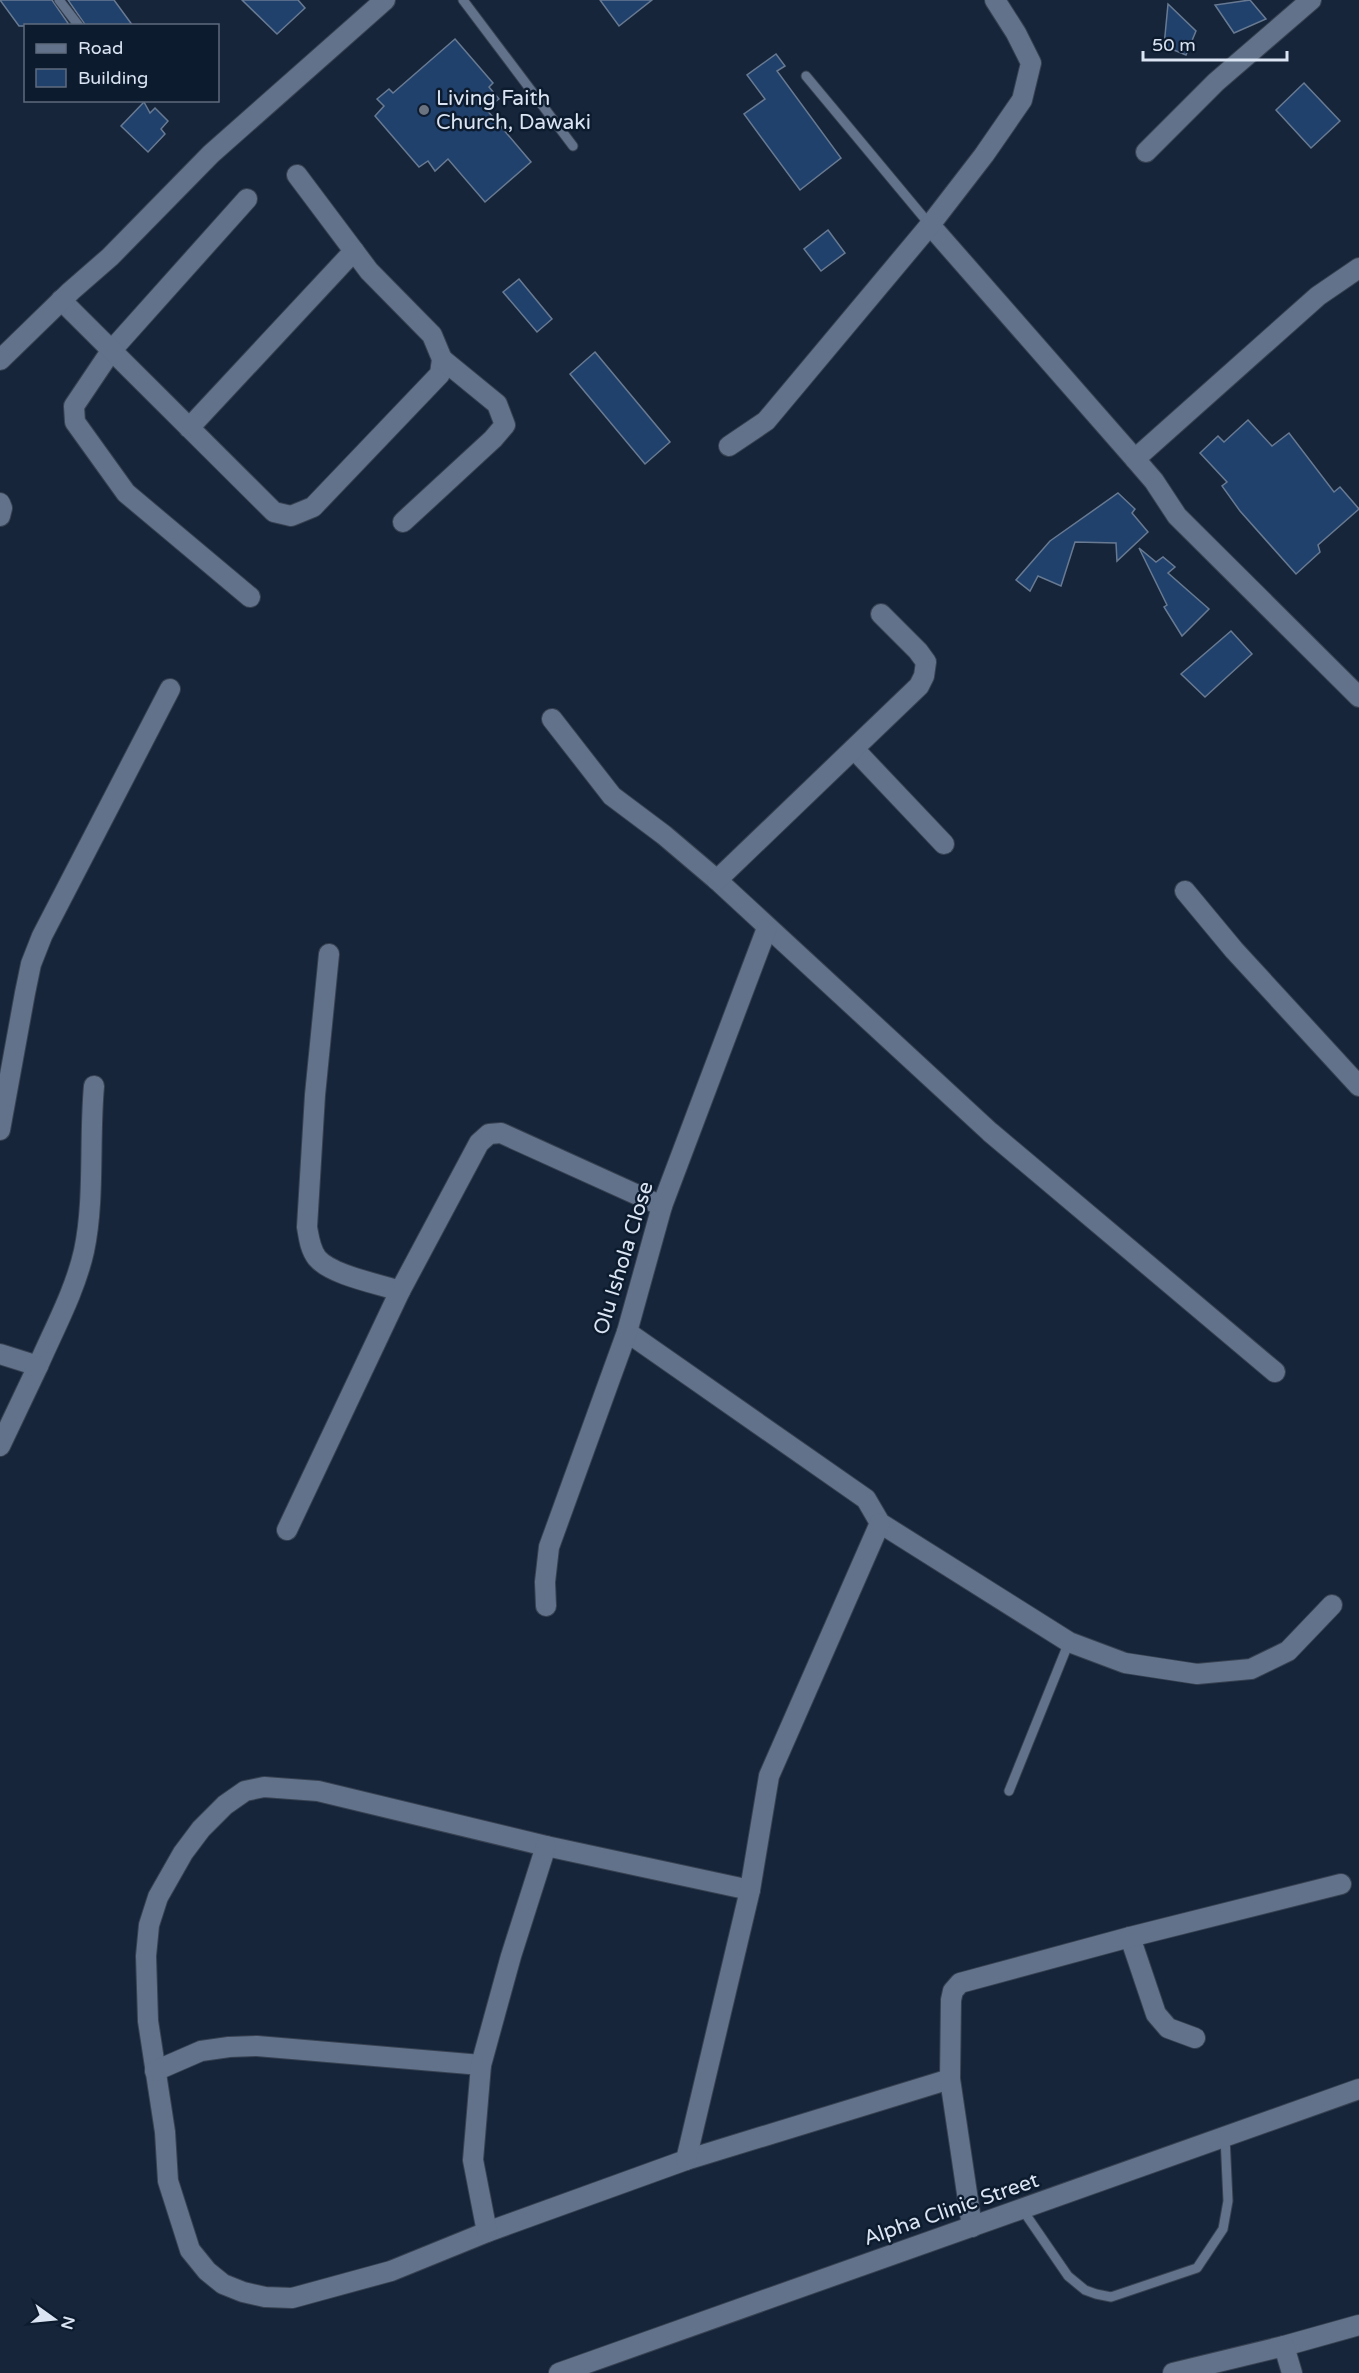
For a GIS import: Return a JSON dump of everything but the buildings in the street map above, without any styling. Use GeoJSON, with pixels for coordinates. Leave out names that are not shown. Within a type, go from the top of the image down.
{"type":"FeatureCollection","features":[{"type":"Feature","properties":{"kind":"street"},"geometry":{"type":"LineString","coordinates":[[0,360],[61,300],[110,257],[211,153],[385,0]]}},
{"type":"Feature","properties":{"kind":"street"},"geometry":{"type":"LineString","coordinates":[[729,446],[765,421],[930,225],[984,155],[1022,100],[1031,63],[1016,33],[995,0]]}},
{"type":"Feature","properties":{"kind":"street"},"geometry":{"type":"LineString","coordinates":[[1146,152],[1216,82],[1311,0]]}},
{"type":"Feature","properties":{"kind":"street"},"geometry":{"type":"LineString","coordinates":[[297,175],[369,271],[432,335],[442,359],[497,404],[505,425],[493,439],[403,522]]}},
{"type":"Feature","properties":{"kind":"street"},"geometry":{"type":"LineString","coordinates":[[247,199],[111,351],[74,406],[75,422],[126,493],[250,597]]}},
{"type":"Feature","properties":{"kind":"street"},"geometry":{"type":"LineString","coordinates":[[930,225],[1136,459],[1177,516],[1359,697]]}},
{"type":"Feature","properties":{"kind":"street"},"geometry":{"type":"LineString","coordinates":[[189,428],[354,251]]}},
{"type":"Feature","properties":{"kind":"street"},"geometry":{"type":"LineString","coordinates":[[1136,459],[1318,296],[1359,268]]}},
{"type":"Feature","properties":{"kind":"street"},"geometry":{"type":"LineString","coordinates":[[61,300],[274,512],[291,516],[313,507],[440,374],[442,359]]}},
{"type":"Feature","properties":{"kind":"street"},"geometry":{"type":"LineString","coordinates":[[0,503],[2,508],[0,516]]}},
{"type":"Feature","properties":{"kind":"street"},"geometry":{"type":"LineString","coordinates":[[717,880],[919,686],[924,676],[926,662],[881,614]]}},
{"type":"Feature","properties":{"kind":"street"},"geometry":{"type":"LineString","coordinates":[[0,1130],[31,964],[42,936],[170,689]]}},
{"type":"Feature","properties":{"kind":"street"},"geometry":{"type":"LineString","coordinates":[[552,719],[612,796],[664,835],[717,880],[990,1132],[1275,1372]]}},
{"type":"Feature","properties":{"kind":"street"},"geometry":{"type":"LineString","coordinates":[[854,749],[945,844]]}},
{"type":"Feature","properties":{"kind":"street"},"geometry":{"type":"LineString","coordinates":[[1185,891],[1234,950],[1359,1086]]}},
{"type":"Feature","properties":{"kind":"street","name":"Olu Ishola Close"},"geometry":{"type":"LineString","coordinates":[[546,1606],[545,1582],[549,1547],[627,1332],[662,1206],[767,928]]}},
{"type":"Feature","properties":{"kind":"street"},"geometry":{"type":"LineString","coordinates":[[328,954],[315,1095],[307,1227],[310,1244],[317,1259],[331,1269],[400,1291]]}},
{"type":"Feature","properties":{"kind":"street"},"geometry":{"type":"LineString","coordinates":[[0,1446],[74,1284],[84,1251],[88,1219],[94,1086]]}},
{"type":"Feature","properties":{"kind":"street"},"geometry":{"type":"LineString","coordinates":[[287,1530],[400,1291],[479,1143],[489,1134],[501,1133],[662,1206]]}},
{"type":"Feature","properties":{"kind":"street"},"geometry":{"type":"LineString","coordinates":[[627,1332],[866,1499],[880,1523],[1069,1642],[1125,1663],[1197,1674],[1251,1670],[1288,1651],[1332,1605]]}},
{"type":"Feature","properties":{"kind":"street"},"geometry":{"type":"LineString","coordinates":[[0,1354],[38,1366]]}},
{"type":"Feature","properties":{"kind":"street"},"geometry":{"type":"LineString","coordinates":[[687,2160],[750,1890],[769,1776],[880,1523]]}},
{"type":"Feature","properties":{"kind":"street"},"geometry":{"type":"LineString","coordinates":[[750,1890],[546,1846],[318,1791],[264,1787],[245,1791],[225,1805],[201,1829],[183,1853],[158,1897],[149,1925],[146,1956],[148,2021],[165,2132],[168,2181],[190,2250],[207,2271],[223,2284],[265,2297],[292,2298],[390,2271],[487,2232],[687,2160],[950,2079]]}},
{"type":"Feature","properties":{"kind":"street"},"geometry":{"type":"LineString","coordinates":[[487,2232],[473,2160],[480,2065],[546,1846]]}},
{"type":"Feature","properties":{"kind":"street"},"geometry":{"type":"LineString","coordinates":[[972,2227],[950,2079],[951,2000],[953,1991],[960,1983],[1341,1884]]}},
{"type":"Feature","properties":{"kind":"street"},"geometry":{"type":"LineString","coordinates":[[1130,1937],[1156,2014],[1168,2028],[1195,2038]]}},
{"type":"Feature","properties":{"kind":"street"},"geometry":{"type":"LineString","coordinates":[[155,2071],[201,2051],[248,2046],[480,2065]]}},
{"type":"Feature","properties":{"kind":"street","name":"Alpha Clinic Street"},"geometry":{"type":"LineString","coordinates":[[559,2373],[1359,2090]]}},
{"type":"Feature","properties":{"kind":"street"},"geometry":{"type":"LineString","coordinates":[[1173,2373],[1359,2325]]}},
{"type":"Feature","properties":{"kind":"street"},"geometry":{"type":"LineString","coordinates":[[1284,2346],[1292,2373]]}},
{"type":"Feature","properties":{"kind":"lane"},"geometry":{"type":"LineString","coordinates":[[60,0],[78,24]]}},
{"type":"Feature","properties":{"kind":"lane"},"geometry":{"type":"LineString","coordinates":[[463,0],[573,146]]}},
{"type":"Feature","properties":{"kind":"lane"},"geometry":{"type":"LineString","coordinates":[[806,76],[930,225]]}},
{"type":"Feature","properties":{"kind":"lane"},"geometry":{"type":"LineString","coordinates":[[1009,1791],[1069,1642]]}},
{"type":"Feature","properties":{"kind":"lane"},"geometry":{"type":"LineString","coordinates":[[1022,2209],[1068,2276],[1085,2290],[1096,2294],[1111,2297],[1197,2268],[1223,2229],[1228,2201],[1226,2137]]}},
{"type":"Feature","properties":{"kind":"place","name":"Living Faith Church, Dawaki"},"geometry":{"type":"Point","coordinates":[424,110]}}]}
